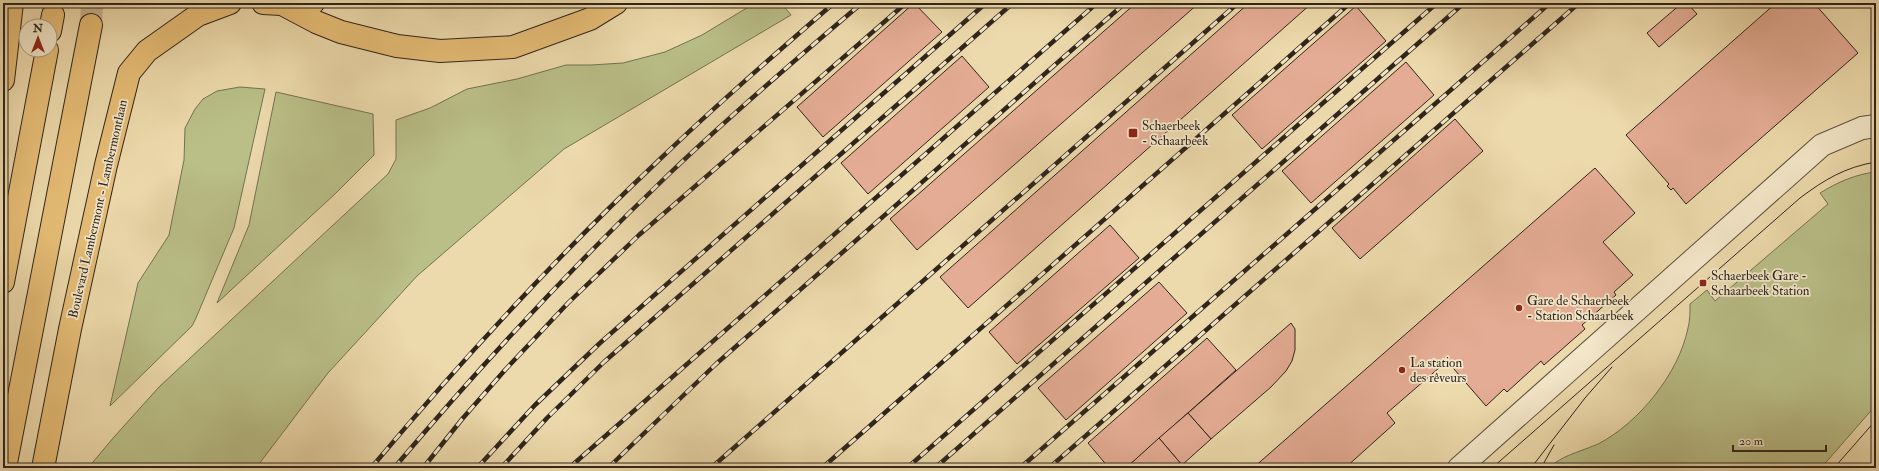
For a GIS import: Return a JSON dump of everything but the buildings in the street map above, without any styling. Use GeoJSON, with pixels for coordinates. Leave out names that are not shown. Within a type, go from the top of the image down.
{"type":"FeatureCollection","features":[{"type":"Feature","properties":{"kind":"main road"},"geometry":{"type":"LineString","coordinates":[[3,80],[12,3]]}},
{"type":"Feature","properties":{"kind":"main road","name":"Boulevard Lambermont - Lambermontlaan"},"geometry":{"type":"LineString","coordinates":[[43,468],[72,321],[106,165],[129,73],[147,52],[198,15],[230,3]]}},
{"type":"Feature","properties":{"kind":"main road"},"geometry":{"type":"LineString","coordinates":[[272,4],[313,3]]}},
{"type":"Feature","properties":{"kind":"main road"},"geometry":{"type":"LineString","coordinates":[[272,4],[341,32],[397,46],[440,52],[513,47],[590,19],[616,3]]}},
{"type":"Feature","properties":{"kind":"main road"},"geometry":{"type":"LineString","coordinates":[[5,468],[91,25]]}},
{"type":"Feature","properties":{"kind":"main road"},"geometry":{"type":"LineString","coordinates":[[3,282],[45,58]]}},
{"type":"Feature","properties":{"kind":"street"},"geometry":{"type":"LineString","coordinates":[[1458,468],[1822,145],[1862,128],[1876,126]]}},
{"type":"Feature","properties":{"kind":"green space"},"geometry":{"type":"Polygon","coordinates":[[[755,3],[781,3],[791,15],[564,149],[417,276],[328,373],[256,468],[88,468],[159,387],[388,174],[396,159],[396,120],[430,108],[467,89],[517,79],[566,65],[623,63],[665,52],[702,35],[755,3]]]}},
{"type":"Feature","properties":{"kind":"green space"},"geometry":{"type":"Polygon","coordinates":[[[240,87],[265,89],[234,228],[192,326],[110,406],[138,283],[169,235],[184,160],[185,128],[195,109],[203,99],[217,91],[240,87]]]}},
{"type":"Feature","properties":{"kind":"green space"},"geometry":{"type":"Polygon","coordinates":[[[276,92],[373,114],[374,155],[336,193],[217,303],[249,225],[276,92]]]}},
{"type":"Feature","properties":{"kind":"green space"},"geometry":{"type":"Polygon","coordinates":[[[1876,172],[1876,405],[1821,468],[1550,468],[1559,460],[1598,444],[1613,435],[1642,410],[1655,395],[1676,362],[1683,345],[1689,322],[1690,304],[1707,290],[1715,301],[1828,204],[1820,193],[1847,179],[1876,172]]]}},
{"type":"Feature","properties":{"kind":"tunnel"},"geometry":{"type":"LineString","coordinates":[[91,25],[92,3]]}},
{"type":"Feature","properties":{"kind":"tram line"},"geometry":{"type":"LineString","coordinates":[[1492,468],[1800,198],[1835,175],[1854,167],[1876,162]]}},
{"type":"Feature","properties":{"kind":"tram line"},"geometry":{"type":"LineString","coordinates":[[1531,468],[1585,398],[1612,367]]}},
{"type":"Feature","properties":{"kind":"tram line"},"geometry":{"type":"LineString","coordinates":[[1834,468],[1876,420]]}},
{"type":"Feature","properties":{"kind":"tram line"},"geometry":{"type":"LineString","coordinates":[[1541,468],[1554,445]]}},
{"type":"Feature","properties":{"kind":"railway"},"geometry":{"type":"LineString","coordinates":[[371,468],[474,349],[582,235],[700,121],[834,3]]}},
{"type":"Feature","properties":{"kind":"railway"},"geometry":{"type":"LineString","coordinates":[[394,468],[527,318],[632,210],[740,109],[862,3]]}},
{"type":"Feature","properties":{"kind":"railway"},"geometry":{"type":"LineString","coordinates":[[423,468],[463,418],[505,370],[568,303],[639,235],[906,3]]}},
{"type":"Feature","properties":{"kind":"railway"},"geometry":{"type":"LineString","coordinates":[[477,468],[535,405],[600,343],[986,3]]}},
{"type":"Feature","properties":{"kind":"railway"},"geometry":{"type":"LineString","coordinates":[[501,468],[547,418],[604,362],[1013,3]]}},
{"type":"Feature","properties":{"kind":"railway"},"geometry":{"type":"LineString","coordinates":[[569,468],[1097,3]]}},
{"type":"Feature","properties":{"kind":"railway"},"geometry":{"type":"LineString","coordinates":[[608,468],[716,364],[1125,3]]}},
{"type":"Feature","properties":{"kind":"railway"},"geometry":{"type":"LineString","coordinates":[[711,468],[1238,3]]}},
{"type":"Feature","properties":{"kind":"railway"},"geometry":{"type":"LineString","coordinates":[[822,468],[1350,3]]}},
{"type":"Feature","properties":{"kind":"railway"},"geometry":{"type":"LineString","coordinates":[[907,468],[1437,3]]}},
{"type":"Feature","properties":{"kind":"railway"},"geometry":{"type":"LineString","coordinates":[[935,468],[1464,3]]}},
{"type":"Feature","properties":{"kind":"railway"},"geometry":{"type":"LineString","coordinates":[[1020,468],[1550,3]]}},
{"type":"Feature","properties":{"kind":"railway"},"geometry":{"type":"LineString","coordinates":[[1049,468],[1579,3]]}},
{"type":"Feature","properties":{"kind":"place","name":"Schaerbeek - Schaarbeek"},"geometry":{"type":"Point","coordinates":[1133,133]}},
{"type":"Feature","properties":{"kind":"place","name":"Schaerbeek Gare - Schaarbeek Station"},"geometry":{"type":"Point","coordinates":[1703,283]}},
{"type":"Feature","properties":{"kind":"place","name":"Gare de Schaerbeek - Station Schaarbeek"},"geometry":{"type":"Point","coordinates":[1519,308]}},
{"type":"Feature","properties":{"kind":"place","name":"La station des rêveurs"},"geometry":{"type":"Point","coordinates":[1402,370]}}]}
